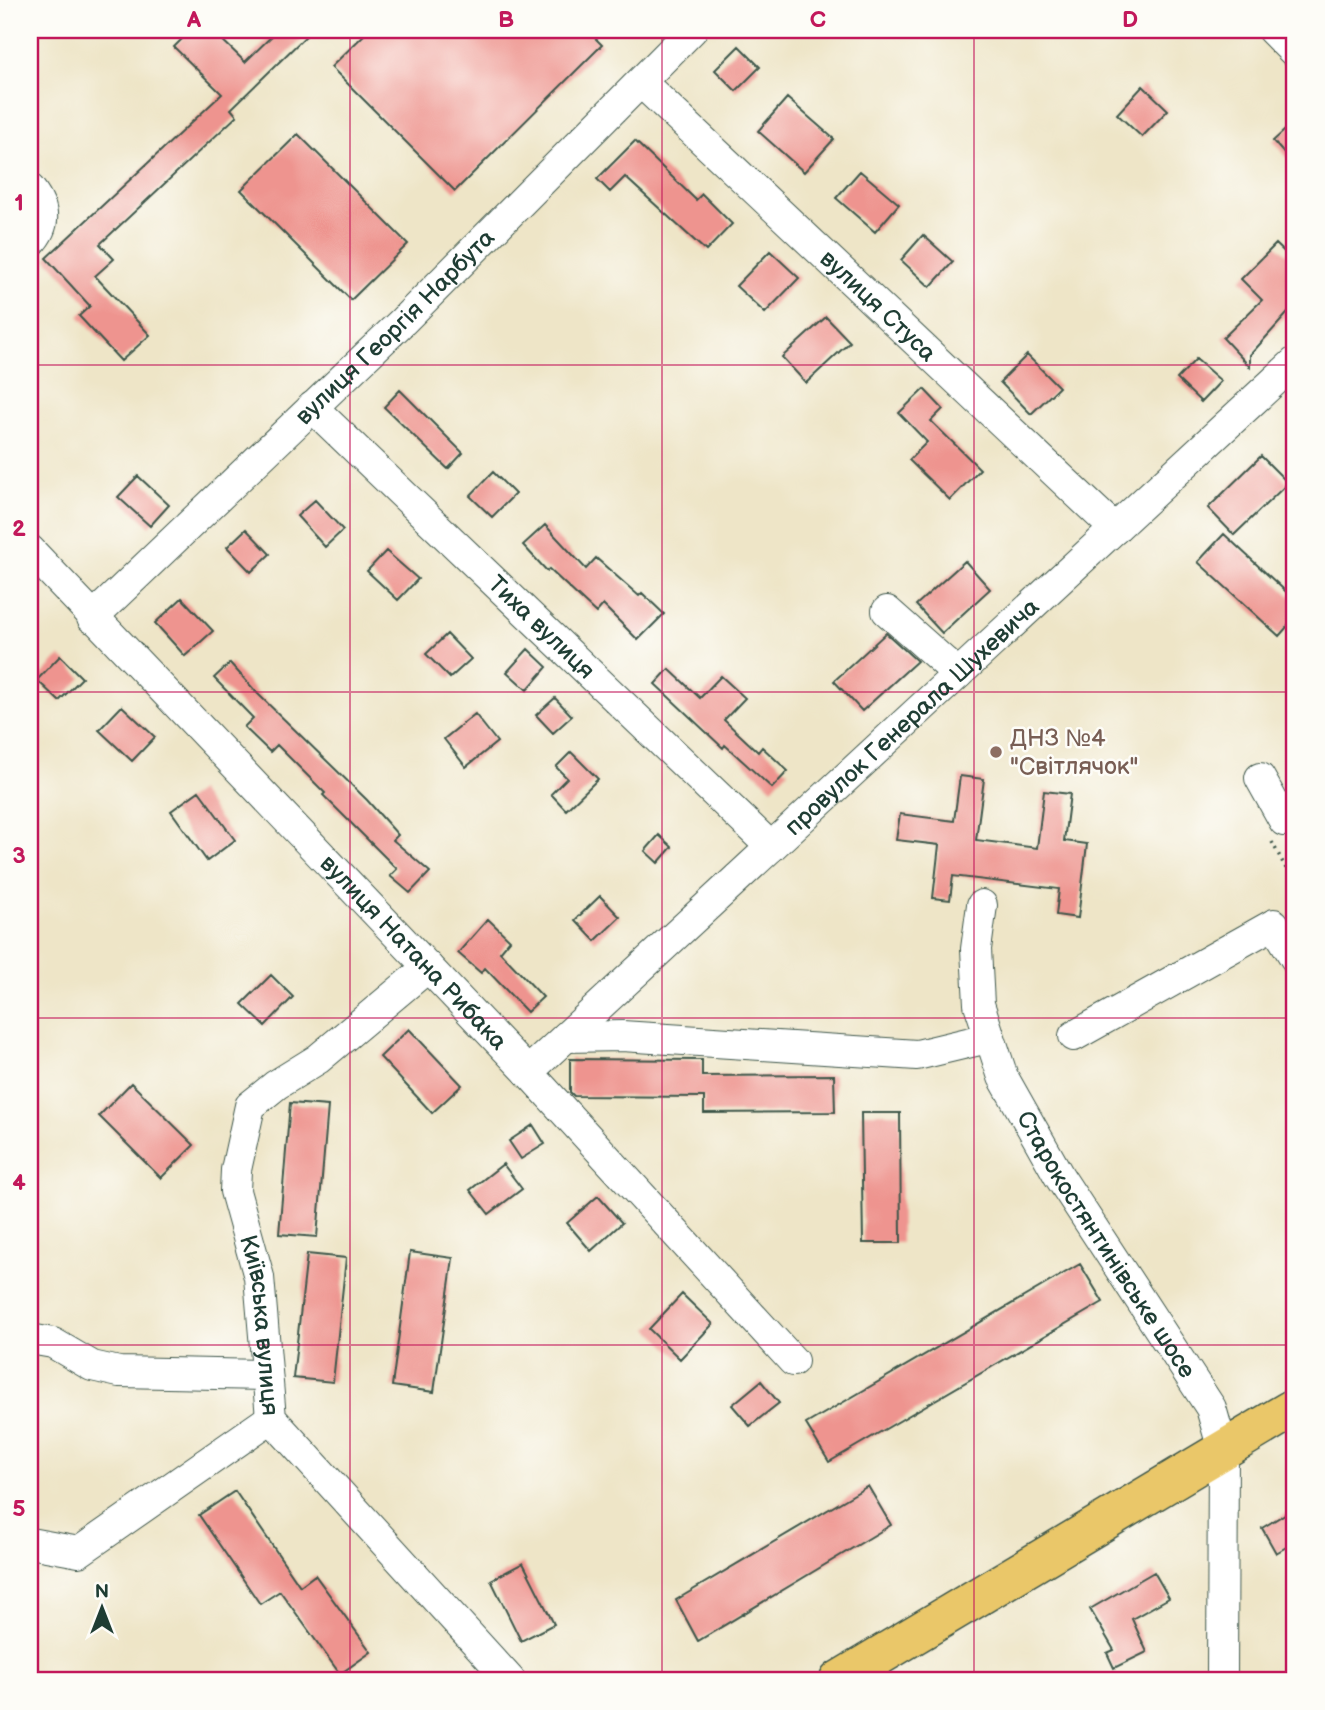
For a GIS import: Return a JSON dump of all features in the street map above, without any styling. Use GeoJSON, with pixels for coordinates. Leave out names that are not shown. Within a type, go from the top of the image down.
{"type":"FeatureCollection","features":[{"type":"Feature","properties":{"kind":"main road"},"geometry":{"type":"LineString","coordinates":[[839,1680],[1295,1407]]}},
{"type":"Feature","properties":{"kind":"street","name":"вулиця Георгія Нарбута"},"geometry":{"type":"LineString","coordinates":[[92,618],[312,407],[692,30]]}},
{"type":"Feature","properties":{"kind":"street"},"geometry":{"type":"LineString","coordinates":[[1272,30],[1295,53]]}},
{"type":"Feature","properties":{"kind":"street","name":"вулиця Стуса"},"geometry":{"type":"LineString","coordinates":[[641,82],[1115,529]]}},
{"type":"Feature","properties":{"kind":"street"},"geometry":{"type":"LineString","coordinates":[[30,189],[41,208],[43,220],[40,232],[30,243]]}},
{"type":"Feature","properties":{"kind":"street","name":"провулок Генерала Шухевича"},"geometry":{"type":"LineString","coordinates":[[528,1072],[1295,362]]}},
{"type":"Feature","properties":{"kind":"street","name":"Тиха вулиця"},"geometry":{"type":"LineString","coordinates":[[312,407],[771,847]]}},
{"type":"Feature","properties":{"kind":"street","name":"вулиця Натана Рибака"},"geometry":{"type":"LineString","coordinates":[[30,551],[528,1072],[793,1361]]}},
{"type":"Feature","properties":{"kind":"street"},"geometry":{"type":"LineString","coordinates":[[887,611],[958,674]]}},
{"type":"Feature","properties":{"kind":"street"},"geometry":{"type":"LineString","coordinates":[[1260,778],[1289,817]]}},
{"type":"Feature","properties":{"kind":"street","name":"Старокостянтинівське шосе"},"geometry":{"type":"LineString","coordinates":[[982,905],[976,975],[988,1038],[1026,1123],[1211,1408],[1223,1450],[1222,1680]]}},
{"type":"Feature","properties":{"kind":"street"},"geometry":{"type":"LineString","coordinates":[[1074,1036],[1274,924],[1295,958]]}},
{"type":"Feature","properties":{"kind":"street","name":"Київська вулиця"},"geometry":{"type":"LineString","coordinates":[[428,967],[318,1059],[276,1085],[250,1107],[236,1170],[235,1191],[259,1277],[271,1418],[510,1680]]}},
{"type":"Feature","properties":{"kind":"street"},"geometry":{"type":"LineString","coordinates":[[566,1037],[622,1036],[917,1055],[988,1038]]}},
{"type":"Feature","properties":{"kind":"street"},"geometry":{"type":"LineString","coordinates":[[30,1339],[53,1343],[92,1366],[119,1372],[267,1376]]}},
{"type":"Feature","properties":{"kind":"street"},"geometry":{"type":"LineString","coordinates":[[30,1543],[79,1552],[271,1418]]}},
{"type":"Feature","properties":{"kind":"path"},"geometry":{"type":"LineString","coordinates":[[1289,817],[1270,837],[1283,866],[1290,876],[1295,877]]}},
{"type":"Feature","properties":{"kind":"building"},"geometry":{"type":"Polygon","coordinates":[[[191,30],[212,30],[245,62],[278,30],[312,30],[231,109],[237,116],[100,244],[114,259],[95,276],[150,335],[121,361],[79,316],[90,306],[46,258],[222,94],[174,47],[191,30]]]}},
{"type":"Feature","properties":{"kind":"building"},"geometry":{"type":"Polygon","coordinates":[[[369,30],[587,30],[602,45],[455,191],[331,67],[369,30]]]}},
{"type":"Feature","properties":{"kind":"building"},"geometry":{"type":"Polygon","coordinates":[[[739,46],[760,67],[736,91],[715,70],[739,46]]]}},
{"type":"Feature","properties":{"kind":"building"},"geometry":{"type":"Polygon","coordinates":[[[1143,86],[1168,110],[1142,137],[1117,114],[1143,86]]]}},
{"type":"Feature","properties":{"kind":"building"},"geometry":{"type":"Polygon","coordinates":[[[787,98],[834,139],[804,172],[758,131],[787,98]]]}},
{"type":"Feature","properties":{"kind":"building"},"geometry":{"type":"Polygon","coordinates":[[[1295,121],[1295,166],[1273,141],[1295,121]]]}},
{"type":"Feature","properties":{"kind":"building"},"geometry":{"type":"Polygon","coordinates":[[[298,134],[408,244],[351,300],[241,190],[298,134]]]}},
{"type":"Feature","properties":{"kind":"building"},"geometry":{"type":"Polygon","coordinates":[[[635,141],[696,200],[702,194],[732,224],[706,251],[625,177],[610,192],[597,179],[635,141]]]}},
{"type":"Feature","properties":{"kind":"building"},"geometry":{"type":"Polygon","coordinates":[[[860,171],[899,204],[875,232],[836,198],[860,171]]]}},
{"type":"Feature","properties":{"kind":"building"},"geometry":{"type":"Polygon","coordinates":[[[923,235],[953,262],[930,287],[901,260],[923,235]]]}},
{"type":"Feature","properties":{"kind":"building"},"geometry":{"type":"Polygon","coordinates":[[[1276,244],[1295,262],[1295,305],[1250,355],[1250,367],[1223,338],[1262,300],[1241,279],[1276,244]]]}},
{"type":"Feature","properties":{"kind":"building"},"geometry":{"type":"Polygon","coordinates":[[[770,251],[799,278],[765,313],[736,286],[770,251]]]}},
{"type":"Feature","properties":{"kind":"building"},"geometry":{"type":"Polygon","coordinates":[[[826,317],[850,342],[806,383],[782,357],[826,317]]]}},
{"type":"Feature","properties":{"kind":"building"},"geometry":{"type":"Polygon","coordinates":[[[1027,355],[1059,387],[1031,414],[1000,382],[1027,355]]]}},
{"type":"Feature","properties":{"kind":"building"},"geometry":{"type":"Polygon","coordinates":[[[1196,359],[1221,381],[1201,402],[1177,379],[1196,359]]]}},
{"type":"Feature","properties":{"kind":"building"},"geometry":{"type":"Polygon","coordinates":[[[924,389],[943,409],[931,421],[980,469],[950,500],[909,460],[927,442],[899,413],[924,389]]]}},
{"type":"Feature","properties":{"kind":"building"},"geometry":{"type":"Polygon","coordinates":[[[400,390],[463,453],[448,469],[384,407],[400,390]]]}},
{"type":"Feature","properties":{"kind":"building"},"geometry":{"type":"Polygon","coordinates":[[[1261,456],[1288,483],[1234,535],[1208,508],[1261,456]]]}},
{"type":"Feature","properties":{"kind":"building"},"geometry":{"type":"Polygon","coordinates":[[[493,472],[515,494],[492,517],[470,496],[493,472]]]}},
{"type":"Feature","properties":{"kind":"building"},"geometry":{"type":"Polygon","coordinates":[[[138,476],[169,505],[150,526],[118,497],[138,476]]]}},
{"type":"Feature","properties":{"kind":"building"},"geometry":{"type":"Polygon","coordinates":[[[315,500],[343,530],[325,547],[297,516],[315,500]]]}},
{"type":"Feature","properties":{"kind":"building"},"geometry":{"type":"Polygon","coordinates":[[[545,525],[586,569],[596,558],[639,596],[642,593],[664,614],[638,640],[603,605],[596,613],[549,569],[547,571],[523,545],[545,525]]]}},
{"type":"Feature","properties":{"kind":"building"},"geometry":{"type":"Polygon","coordinates":[[[246,529],[270,554],[251,572],[227,547],[246,529]]]}},
{"type":"Feature","properties":{"kind":"building"},"geometry":{"type":"Polygon","coordinates":[[[1224,534],[1295,600],[1295,618],[1279,636],[1198,562],[1224,534]]]}},
{"type":"Feature","properties":{"kind":"building"},"geometry":{"type":"Polygon","coordinates":[[[386,551],[418,579],[398,600],[367,571],[386,551]]]}},
{"type":"Feature","properties":{"kind":"building"},"geometry":{"type":"Polygon","coordinates":[[[965,561],[990,589],[942,633],[916,605],[965,561]]]}},
{"type":"Feature","properties":{"kind":"building"},"geometry":{"type":"Polygon","coordinates":[[[182,598],[213,631],[185,656],[155,623],[182,598]]]}},
{"type":"Feature","properties":{"kind":"building"},"geometry":{"type":"Polygon","coordinates":[[[886,633],[917,661],[862,711],[834,681],[886,633]]]}},
{"type":"Feature","properties":{"kind":"building"},"geometry":{"type":"Polygon","coordinates":[[[447,634],[471,659],[450,678],[426,654],[447,634]]]}},
{"type":"Feature","properties":{"kind":"building"},"geometry":{"type":"Polygon","coordinates":[[[528,649],[547,667],[527,690],[507,672],[528,649]]]}},
{"type":"Feature","properties":{"kind":"building"},"geometry":{"type":"Polygon","coordinates":[[[60,656],[82,678],[59,701],[37,680],[60,656]]]}},
{"type":"Feature","properties":{"kind":"building"},"geometry":{"type":"Polygon","coordinates":[[[230,663],[258,694],[367,800],[398,835],[393,840],[430,872],[410,893],[390,876],[397,869],[277,745],[270,752],[244,727],[253,718],[214,678],[230,663]]]}},
{"type":"Feature","properties":{"kind":"building"},"geometry":{"type":"Polygon","coordinates":[[[669,669],[700,698],[721,676],[745,698],[724,720],[758,752],[762,747],[788,771],[772,788],[725,745],[723,748],[655,684],[669,669]]]}},
{"type":"Feature","properties":{"kind":"building"},"geometry":{"type":"Polygon","coordinates":[[[555,698],[572,716],[553,733],[536,715],[555,698]]]}},
{"type":"Feature","properties":{"kind":"building"},"geometry":{"type":"Polygon","coordinates":[[[122,706],[155,737],[132,761],[99,730],[122,706]]]}},
{"type":"Feature","properties":{"kind":"building"},"geometry":{"type":"Polygon","coordinates":[[[475,714],[497,742],[466,767],[444,739],[475,714]]]}},
{"type":"Feature","properties":{"kind":"building"},"geometry":{"type":"Polygon","coordinates":[[[571,752],[598,779],[566,810],[551,794],[567,778],[556,767],[571,752]]]}},
{"type":"Feature","properties":{"kind":"building"},"geometry":{"type":"Polygon","coordinates":[[[960,776],[984,779],[976,840],[1037,848],[1044,791],[1070,794],[1064,841],[1087,844],[1078,918],[1056,915],[1059,889],[953,876],[950,900],[933,898],[939,845],[896,840],[900,814],[954,821],[960,776]]]}},
{"type":"Feature","properties":{"kind":"building"},"geometry":{"type":"Polygon","coordinates":[[[199,791],[235,840],[207,861],[171,811],[199,791]]]}},
{"type":"Feature","properties":{"kind":"building"},"geometry":{"type":"Polygon","coordinates":[[[659,835],[672,847],[658,863],[645,851],[659,835]]]}},
{"type":"Feature","properties":{"kind":"building"},"geometry":{"type":"Polygon","coordinates":[[[600,896],[620,917],[595,941],[575,920],[600,896]]]}},
{"type":"Feature","properties":{"kind":"building"},"geometry":{"type":"Polygon","coordinates":[[[488,919],[510,940],[500,952],[543,997],[527,1012],[485,968],[481,973],[458,953],[488,919]]]}},
{"type":"Feature","properties":{"kind":"building"},"geometry":{"type":"Polygon","coordinates":[[[271,975],[293,997],[265,1026],[242,1004],[271,975]]]}},
{"type":"Feature","properties":{"kind":"building"},"geometry":{"type":"Polygon","coordinates":[[[409,1029],[462,1085],[432,1113],[380,1057],[409,1029]]]}},
{"type":"Feature","properties":{"kind":"building"},"geometry":{"type":"Polygon","coordinates":[[[570,1059],[702,1060],[702,1076],[834,1075],[835,1112],[704,1113],[704,1097],[574,1096],[570,1092],[570,1059]]]}},
{"type":"Feature","properties":{"kind":"building"},"geometry":{"type":"Polygon","coordinates":[[[131,1083],[194,1145],[161,1178],[99,1116],[131,1083]]]}},
{"type":"Feature","properties":{"kind":"building"},"geometry":{"type":"Polygon","coordinates":[[[290,1103],[328,1106],[317,1237],[279,1234],[290,1103]]]}},
{"type":"Feature","properties":{"kind":"building"},"geometry":{"type":"Polygon","coordinates":[[[861,1113],[900,1113],[901,1243],[863,1243],[861,1113]]]}},
{"type":"Feature","properties":{"kind":"building"},"geometry":{"type":"Polygon","coordinates":[[[533,1125],[545,1144],[521,1159],[509,1141],[533,1125]]]}},
{"type":"Feature","properties":{"kind":"building"},"geometry":{"type":"Polygon","coordinates":[[[503,1164],[522,1189],[489,1214],[470,1190],[503,1164]]]}},
{"type":"Feature","properties":{"kind":"building"},"geometry":{"type":"Polygon","coordinates":[[[598,1196],[622,1223],[591,1251],[567,1223],[598,1196]]]}},
{"type":"Feature","properties":{"kind":"building"},"geometry":{"type":"Polygon","coordinates":[[[410,1252],[453,1258],[434,1392],[392,1386],[410,1252]]]}},
{"type":"Feature","properties":{"kind":"building"},"geometry":{"type":"Polygon","coordinates":[[[307,1254],[346,1258],[333,1382],[293,1378],[307,1254]]]}},
{"type":"Feature","properties":{"kind":"building"},"geometry":{"type":"Polygon","coordinates":[[[1080,1264],[1103,1302],[829,1462],[806,1424],[1080,1264]]]}},
{"type":"Feature","properties":{"kind":"building"},"geometry":{"type":"Polygon","coordinates":[[[682,1294],[713,1324],[680,1359],[649,1329],[682,1294]]]}},
{"type":"Feature","properties":{"kind":"building"},"geometry":{"type":"Polygon","coordinates":[[[761,1381],[779,1403],[750,1426],[732,1405],[761,1381]]]}},
{"type":"Feature","properties":{"kind":"building"},"geometry":{"type":"Polygon","coordinates":[[[868,1486],[891,1525],[698,1641],[676,1600],[868,1486]]]}},
{"type":"Feature","properties":{"kind":"building"},"geometry":{"type":"Polygon","coordinates":[[[235,1491],[300,1586],[315,1575],[371,1652],[340,1674],[280,1591],[260,1604],[199,1515],[235,1491]]]}},
{"type":"Feature","properties":{"kind":"building"},"geometry":{"type":"Polygon","coordinates":[[[1295,1508],[1295,1542],[1276,1553],[1262,1528],[1295,1508]]]}},
{"type":"Feature","properties":{"kind":"building"},"geometry":{"type":"Polygon","coordinates":[[[523,1563],[554,1624],[521,1641],[491,1580],[523,1563]]]}},
{"type":"Feature","properties":{"kind":"building"},"geometry":{"type":"Polygon","coordinates":[[[1154,1572],[1169,1598],[1132,1619],[1147,1652],[1114,1668],[1107,1653],[1114,1650],[1090,1609],[1154,1572]]]}},
{"type":"Feature","properties":{"kind":"place","name":"ДНЗ №4 \"Світлячок\""},"geometry":{"type":"Point","coordinates":[996,752]}}]}
